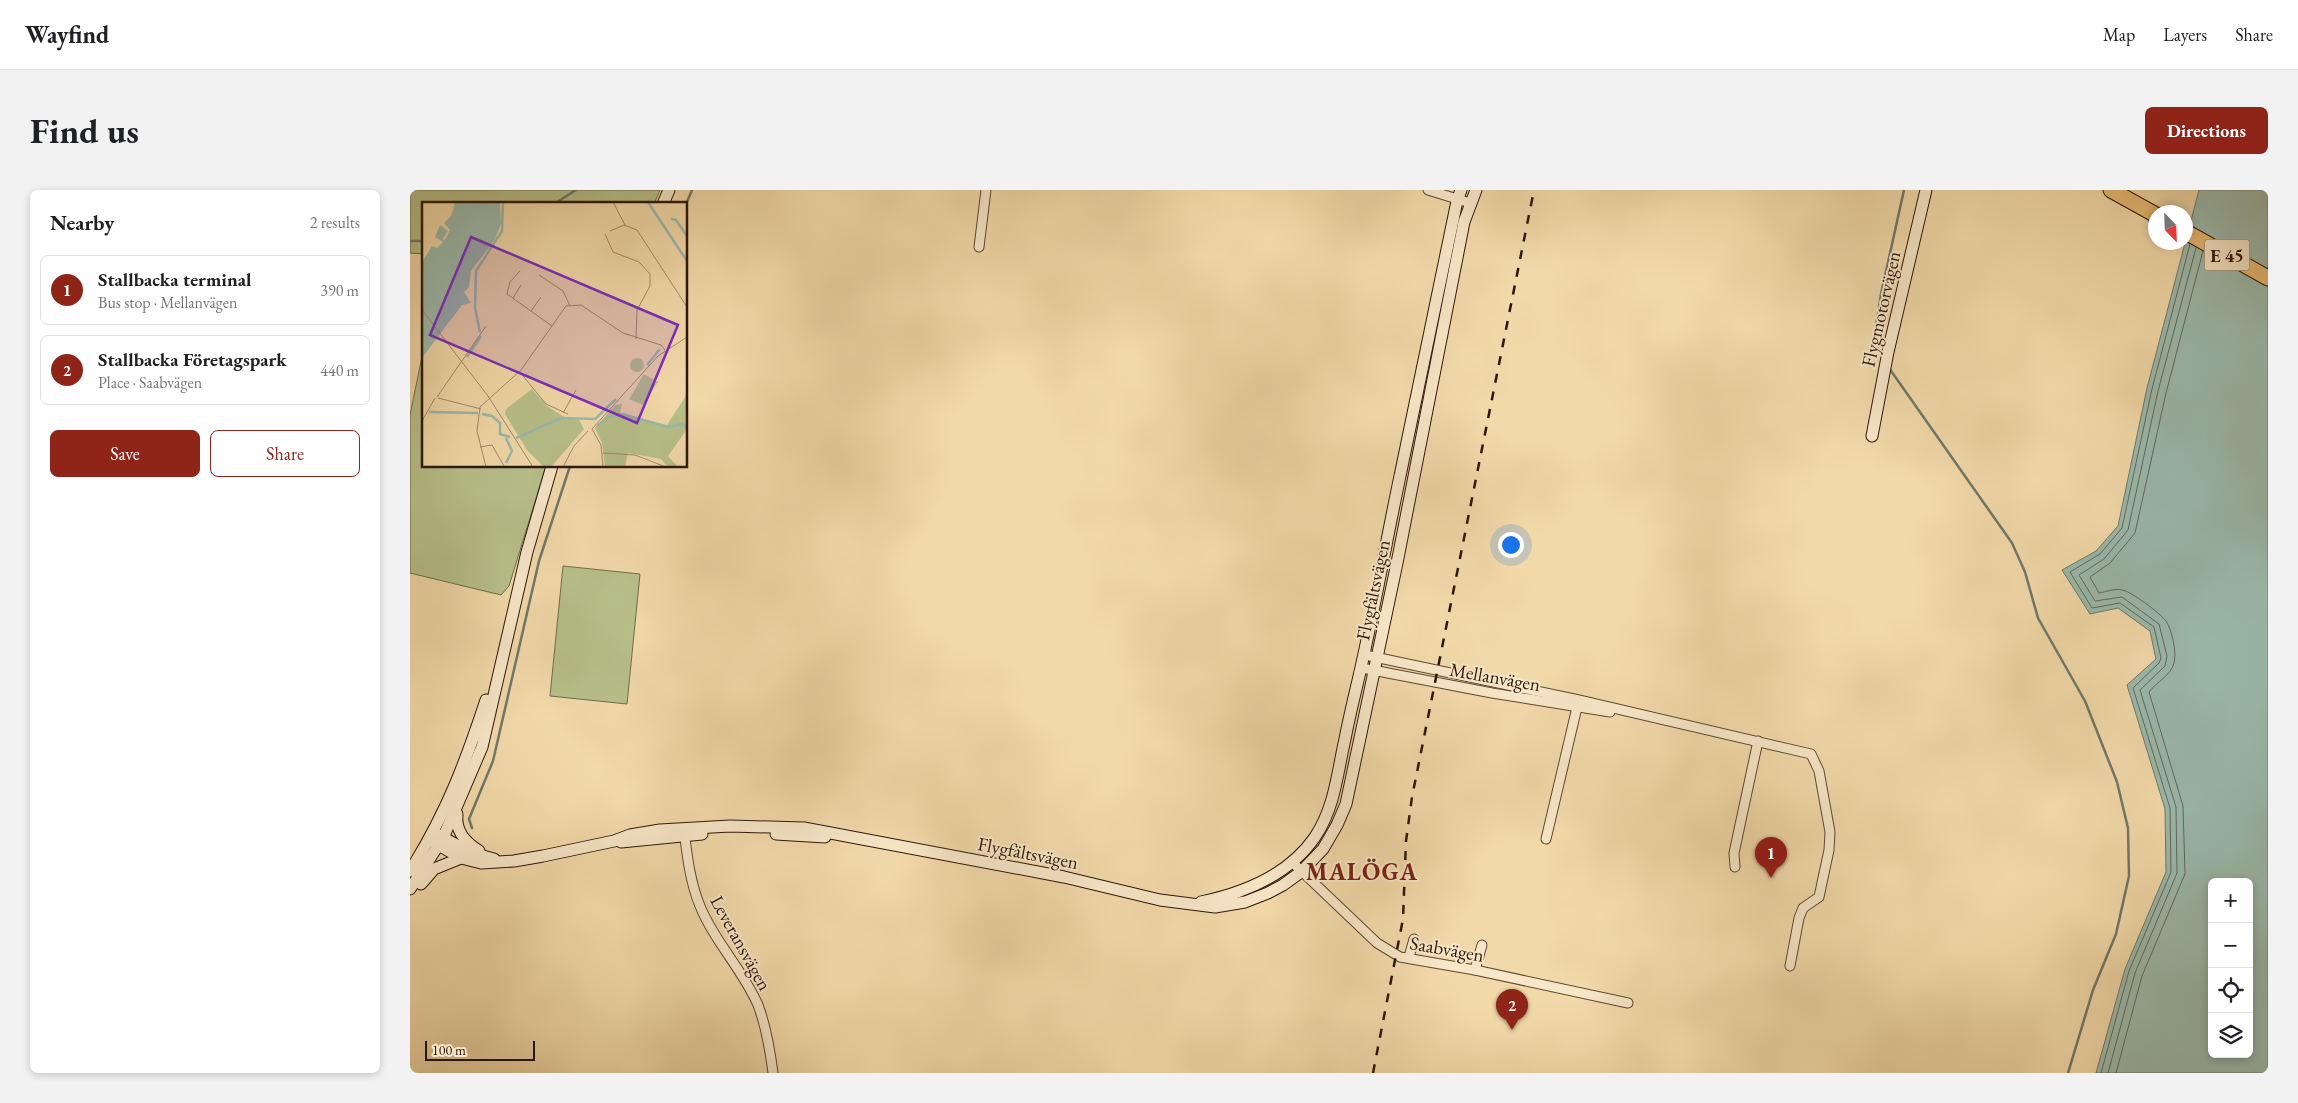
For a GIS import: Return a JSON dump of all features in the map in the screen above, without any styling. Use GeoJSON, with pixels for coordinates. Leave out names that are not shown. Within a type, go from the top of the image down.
{"type":"FeatureCollection","features":[{"type":"Feature","properties":{"kind":"highway"},"geometry":{"type":"LineString","coordinates":[[2111,190],[2148,211]]}},
{"type":"Feature","properties":{"kind":"highway","name":"E 45"},"geometry":{"type":"LineString","coordinates":[[2193,236],[2268,278]]}},
{"type":"Feature","properties":{"kind":"street"},"geometry":{"type":"LineString","coordinates":[[664,202],[669,190]]}},
{"type":"Feature","properties":{"kind":"street"},"geometry":{"type":"LineString","coordinates":[[979,247],[986,190]]}},
{"type":"Feature","properties":{"kind":"street"},"geometry":{"type":"LineString","coordinates":[[1428,190],[1459,195],[1470,203]]}},
{"type":"Feature","properties":{"kind":"street","name":"Flygfältsvägen"},"geometry":{"type":"LineString","coordinates":[[1194,903],[1239,892],[1260,884],[1292,862],[1306,849],[1329,811],[1336,788],[1344,740],[1362,668],[1371,657],[1433,382],[1450,288],[1470,203],[1476,190]]}},
{"type":"Feature","properties":{"kind":"street","name":"Flygmotorvägen"},"geometry":{"type":"LineString","coordinates":[[1872,436],[1888,352],[1926,190]]}},
{"type":"Feature","properties":{"kind":"street","name":"Flygfältsvägen"},"geometry":{"type":"LineString","coordinates":[[436,839],[461,858],[481,863],[494,859],[543,856],[614,842],[630,835],[684,832],[730,826],[804,828],[1064,877],[1160,900],[1215,907],[1245,902],[1283,885],[1301,872],[1323,849],[1337,825],[1346,804],[1373,671],[1371,657],[1459,195]]}},
{"type":"Feature","properties":{"kind":"street"},"geometry":{"type":"LineString","coordinates":[[410,891],[431,857],[488,696],[502,632],[551,468]]}},
{"type":"Feature","properties":{"kind":"street"},"geometry":{"type":"LineString","coordinates":[[494,859],[471,846],[463,837],[456,822],[458,808],[482,747],[527,552]]}},
{"type":"Feature","properties":{"kind":"street","name":"Mellanvägen"},"geometry":{"type":"LineString","coordinates":[[1371,657],[1578,704]]}},
{"type":"Feature","properties":{"kind":"street","name":"Mellanvägen"},"geometry":{"type":"LineString","coordinates":[[1362,668],[1623,712],[1805,752],[1813,757],[1819,772],[1830,832],[1819,897],[1803,908],[1790,966]]}},
{"type":"Feature","properties":{"kind":"street"},"geometry":{"type":"LineString","coordinates":[[1546,839],[1578,704]]}},
{"type":"Feature","properties":{"kind":"street"},"geometry":{"type":"LineString","coordinates":[[1735,867],[1735,846],[1758,741]]}},
{"type":"Feature","properties":{"kind":"street"},"geometry":{"type":"LineString","coordinates":[[410,871],[458,808]]}},
{"type":"Feature","properties":{"kind":"street","name":"Leveransvägen"},"geometry":{"type":"LineString","coordinates":[[684,832],[690,873],[699,905],[758,1006],[770,1051],[772,1073]]}},
{"type":"Feature","properties":{"kind":"street","name":"Flygfältsvägen"},"geometry":{"type":"LineString","coordinates":[[436,839],[494,859]]}},
{"type":"Feature","properties":{"kind":"street"},"geometry":{"type":"LineString","coordinates":[[410,891],[418,888],[434,869],[461,858]]}},
{"type":"Feature","properties":{"kind":"street","name":"Saabvägen"},"geometry":{"type":"LineString","coordinates":[[1292,862],[1377,943],[1397,956],[1475,970],[1628,1003]]}},
{"type":"Feature","properties":{"kind":"street"},"geometry":{"type":"LineString","coordinates":[[1409,957],[1414,939]]}},
{"type":"Feature","properties":{"kind":"street"},"geometry":{"type":"LineString","coordinates":[[1475,970],[1482,945]]}},
{"type":"Feature","properties":{"kind":"green space"},"geometry":{"type":"Polygon","coordinates":[[[410,190],[660,190],[655,202],[422,202],[422,254],[410,253],[410,190]]]}},
{"type":"Feature","properties":{"kind":"green space"},"geometry":{"type":"Polygon","coordinates":[[[422,357],[422,468],[545,468],[509,586],[501,595],[410,573],[410,415],[422,357]]]}},
{"type":"Feature","properties":{"kind":"green space"},"geometry":{"type":"Polygon","coordinates":[[[563,566],[640,574],[627,704],[550,696],[563,566]]]}},
{"type":"Feature","properties":{"kind":"water"},"geometry":{"type":"Polygon","coordinates":[[[2199,190],[2268,190],[2268,1073],[2096,1073],[2125,969],[2166,872],[2165,809],[2127,685],[2156,659],[2150,631],[2118,608],[2090,614],[2062,570],[2096,551],[2118,526],[2147,388],[2183,250],[2193,250],[2193,213],[2199,190]]]}},
{"type":"Feature","properties":{"kind":"waterway"},"geometry":{"type":"LineString","coordinates":[[557,202],[576,190]]}},
{"type":"Feature","properties":{"kind":"waterway"},"geometry":{"type":"LineString","coordinates":[[687,202],[692,190]]}},
{"type":"Feature","properties":{"kind":"waterway"},"geometry":{"type":"LineString","coordinates":[[1883,359],[1874,339],[1881,294],[1904,190]]}},
{"type":"Feature","properties":{"kind":"waterway"},"geometry":{"type":"LineString","coordinates":[[410,241],[422,241]]}},
{"type":"Feature","properties":{"kind":"waterway"},"geometry":{"type":"LineString","coordinates":[[1889,368],[2012,543],[2025,572],[2038,618],[2085,701],[2117,782],[2128,828],[2129,876],[2116,934],[2093,990],[2068,1073]]}},
{"type":"Feature","properties":{"kind":"waterway"},"geometry":{"type":"LineString","coordinates":[[472,828],[469,819],[493,761],[539,561],[569,468]]}},
{"type":"Feature","properties":{"kind":"railway"},"geometry":{"type":"LineString","coordinates":[[1373,1073],[1403,919],[1406,841],[1412,797],[1534,190]]}},
{"type":"Feature","properties":{"kind":"place","name":"Stallbacka terminal"},"geometry":{"type":"Point","coordinates":[1771,878]}},
{"type":"Feature","properties":{"kind":"place","name":"Stallbacka Företagspark"},"geometry":{"type":"Point","coordinates":[1512,1030]}},
{"type":"Feature","properties":{"kind":"district","name":"MALÖGA"},"geometry":{"type":"Point","coordinates":[1362,871]}}]}
